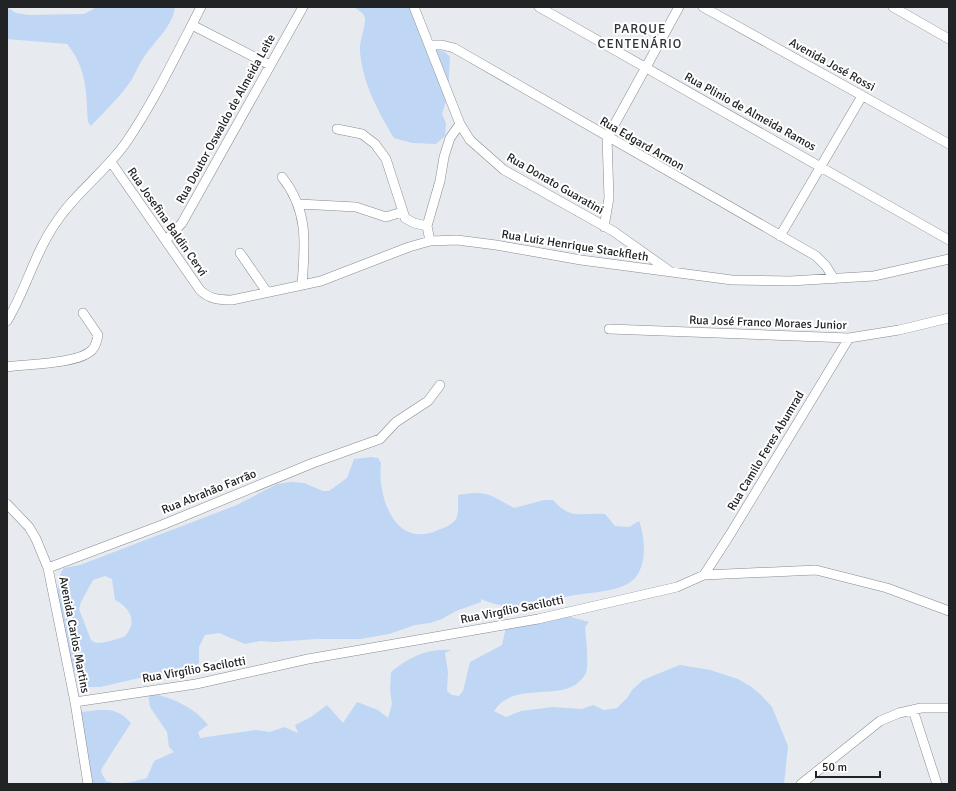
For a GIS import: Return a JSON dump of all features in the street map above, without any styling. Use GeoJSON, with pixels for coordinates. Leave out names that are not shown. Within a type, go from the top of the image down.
{"type":"FeatureCollection","features":[{"type":"Feature","properties":{"kind":"street"},"geometry":{"type":"LineString","coordinates":[[7,321],[20,298],[42,245],[55,223],[76,198],[111,162],[125,144],[153,97],[201,7]]}},
{"type":"Feature","properties":{"kind":"street","name":"Rua Doutor Oswaldo de Almeida Leite"},"geometry":{"type":"LineString","coordinates":[[166,240],[182,223],[303,7]]}},
{"type":"Feature","properties":{"kind":"street","name":"Rua Donato Guaratini"},"geometry":{"type":"LineString","coordinates":[[414,7],[460,124],[470,140],[504,170],[604,226],[672,273]]}},
{"type":"Feature","properties":{"kind":"street","name":"Rua Plinio de Almeida Ramos"},"geometry":{"type":"LineString","coordinates":[[540,7],[949,240]]}},
{"type":"Feature","properties":{"kind":"street"},"geometry":{"type":"LineString","coordinates":[[604,226],[609,198],[607,138],[679,7]]}},
{"type":"Feature","properties":{"kind":"street","name":"Avenida José Rossi"},"geometry":{"type":"LineString","coordinates":[[703,7],[949,144]]}},
{"type":"Feature","properties":{"kind":"street"},"geometry":{"type":"LineString","coordinates":[[893,7],[949,39]]}},
{"type":"Feature","properties":{"kind":"street"},"geometry":{"type":"LineString","coordinates":[[192,25],[270,65]]}},
{"type":"Feature","properties":{"kind":"street","name":"Rua Edgard Armon"},"geometry":{"type":"LineString","coordinates":[[430,45],[442,45],[454,48],[607,138],[816,256],[826,266],[834,279]]}},
{"type":"Feature","properties":{"kind":"street"},"geometry":{"type":"LineString","coordinates":[[780,236],[862,96]]}},
{"type":"Feature","properties":{"kind":"street"},"geometry":{"type":"LineString","coordinates":[[430,241],[427,226],[440,181],[444,157],[450,138],[460,124]]}},
{"type":"Feature","properties":{"kind":"street"},"geometry":{"type":"LineString","coordinates":[[337,129],[362,134],[371,139],[386,159],[402,212],[409,221],[427,226]]}},
{"type":"Feature","properties":{"kind":"street","name":"Rua Josefina Baldin Cervi"},"geometry":{"type":"LineString","coordinates":[[111,162],[205,295]]}},
{"type":"Feature","properties":{"kind":"street"},"geometry":{"type":"LineString","coordinates":[[282,177],[299,204],[304,245],[302,285]]}},
{"type":"Feature","properties":{"kind":"street"},"geometry":{"type":"LineString","coordinates":[[299,204],[356,207],[365,209],[382,217],[402,212]]}},
{"type":"Feature","properties":{"kind":"street","name":"Rua Luiz Henrique Stackfleth"},"geometry":{"type":"LineString","coordinates":[[205,295],[221,300],[232,300],[302,285],[338,275],[409,247],[430,241],[457,240],[496,245],[581,260],[732,280],[790,281],[874,276],[949,259]]}},
{"type":"Feature","properties":{"kind":"street"},"geometry":{"type":"LineString","coordinates":[[240,253],[267,292]]}},
{"type":"Feature","properties":{"kind":"street"},"geometry":{"type":"LineString","coordinates":[[7,367],[68,360],[80,357],[90,352],[96,345],[98,335],[83,313]]}},
{"type":"Feature","properties":{"kind":"street","name":"Rua José Franco Moraes Junior"},"geometry":{"type":"LineString","coordinates":[[609,329],[849,338],[899,330],[949,318]]}},
{"type":"Feature","properties":{"kind":"street","name":"Rua Camilo Feres Abumrad"},"geometry":{"type":"LineString","coordinates":[[704,575],[849,338]]}},
{"type":"Feature","properties":{"kind":"street","name":"Rua Abrahão Farrão"},"geometry":{"type":"LineString","coordinates":[[48,568],[162,525],[312,463],[380,440],[396,422],[428,401],[440,385]]}},
{"type":"Feature","properties":{"kind":"street","name":"Avenida Carlos Martins"},"geometry":{"type":"LineString","coordinates":[[7,504],[29,527],[48,568],[75,702],[88,784]]}},
{"type":"Feature","properties":{"kind":"street","name":"Rua Virgílio Sacilotti"},"geometry":{"type":"LineString","coordinates":[[75,702],[196,684],[308,660],[538,619],[677,587],[704,575],[816,570],[887,588],[949,611]]}},
{"type":"Feature","properties":{"kind":"street"},"geometry":{"type":"LineString","coordinates":[[801,784],[880,721],[913,710],[949,708]]}},
{"type":"Feature","properties":{"kind":"street"},"geometry":{"type":"LineString","coordinates":[[913,710],[937,784]]}},
{"type":"Feature","properties":{"kind":"shaded area"},"geometry":{"type":"Polygon","coordinates":[[[7,7],[16,13],[29,15],[84,14],[97,7],[175,7],[171,21],[144,57],[128,85],[91,126],[88,122],[86,90],[82,71],[74,53],[67,44],[7,39],[7,7]]]}},
{"type":"Feature","properties":{"kind":"shaded area"},"geometry":{"type":"Polygon","coordinates":[[[354,7],[411,7],[436,49],[445,52],[450,57],[448,95],[442,114],[446,123],[445,136],[436,144],[412,143],[394,138],[382,118],[372,97],[364,75],[362,64],[360,47],[365,18],[362,13],[354,7]]]}},
{"type":"Feature","properties":{"kind":"shaded area"},"geometry":{"type":"Polygon","coordinates":[[[371,457],[378,458],[381,463],[382,490],[386,504],[392,516],[400,526],[410,533],[423,534],[443,528],[452,523],[458,514],[458,495],[482,493],[514,508],[544,500],[553,500],[560,507],[571,513],[605,514],[615,526],[629,527],[639,521],[644,542],[640,571],[630,582],[614,589],[516,606],[498,605],[481,599],[481,602],[430,623],[415,625],[389,634],[360,639],[317,639],[274,642],[260,641],[245,644],[219,633],[205,635],[199,647],[199,663],[197,665],[100,687],[85,687],[70,661],[62,627],[58,599],[58,586],[60,576],[64,568],[80,565],[237,505],[277,484],[291,482],[304,483],[323,491],[329,491],[347,478],[354,459],[371,457]],[[105,576],[93,580],[81,602],[79,609],[91,640],[94,642],[102,643],[124,637],[131,626],[132,621],[129,612],[121,603],[115,600],[112,579],[105,576]]]}},
{"type":"Feature","properties":{"kind":"shaded area"},"geometry":{"type":"Polygon","coordinates":[[[567,616],[589,622],[585,627],[587,643],[586,673],[578,683],[567,688],[515,696],[504,701],[494,711],[506,717],[521,711],[553,707],[582,709],[593,705],[604,710],[617,708],[627,698],[632,690],[643,680],[667,670],[680,665],[710,670],[738,679],[750,686],[772,707],[788,746],[784,784],[86,784],[80,710],[82,712],[96,710],[114,711],[131,723],[102,768],[101,772],[106,781],[116,783],[131,782],[147,778],[154,761],[174,752],[169,747],[167,732],[150,707],[148,693],[181,703],[202,718],[208,725],[198,732],[200,738],[256,730],[270,732],[284,727],[298,733],[295,725],[311,717],[327,705],[343,723],[357,702],[378,710],[388,718],[392,704],[390,690],[391,672],[412,658],[434,650],[451,650],[445,653],[448,672],[447,691],[452,695],[459,696],[463,691],[470,662],[502,645],[506,627],[567,616]]]}},
{"type":"Feature","properties":{"kind":"district","name":"PARQUE CENTENÁRIO"},"geometry":{"type":"Point","coordinates":[640,36]}}]}
